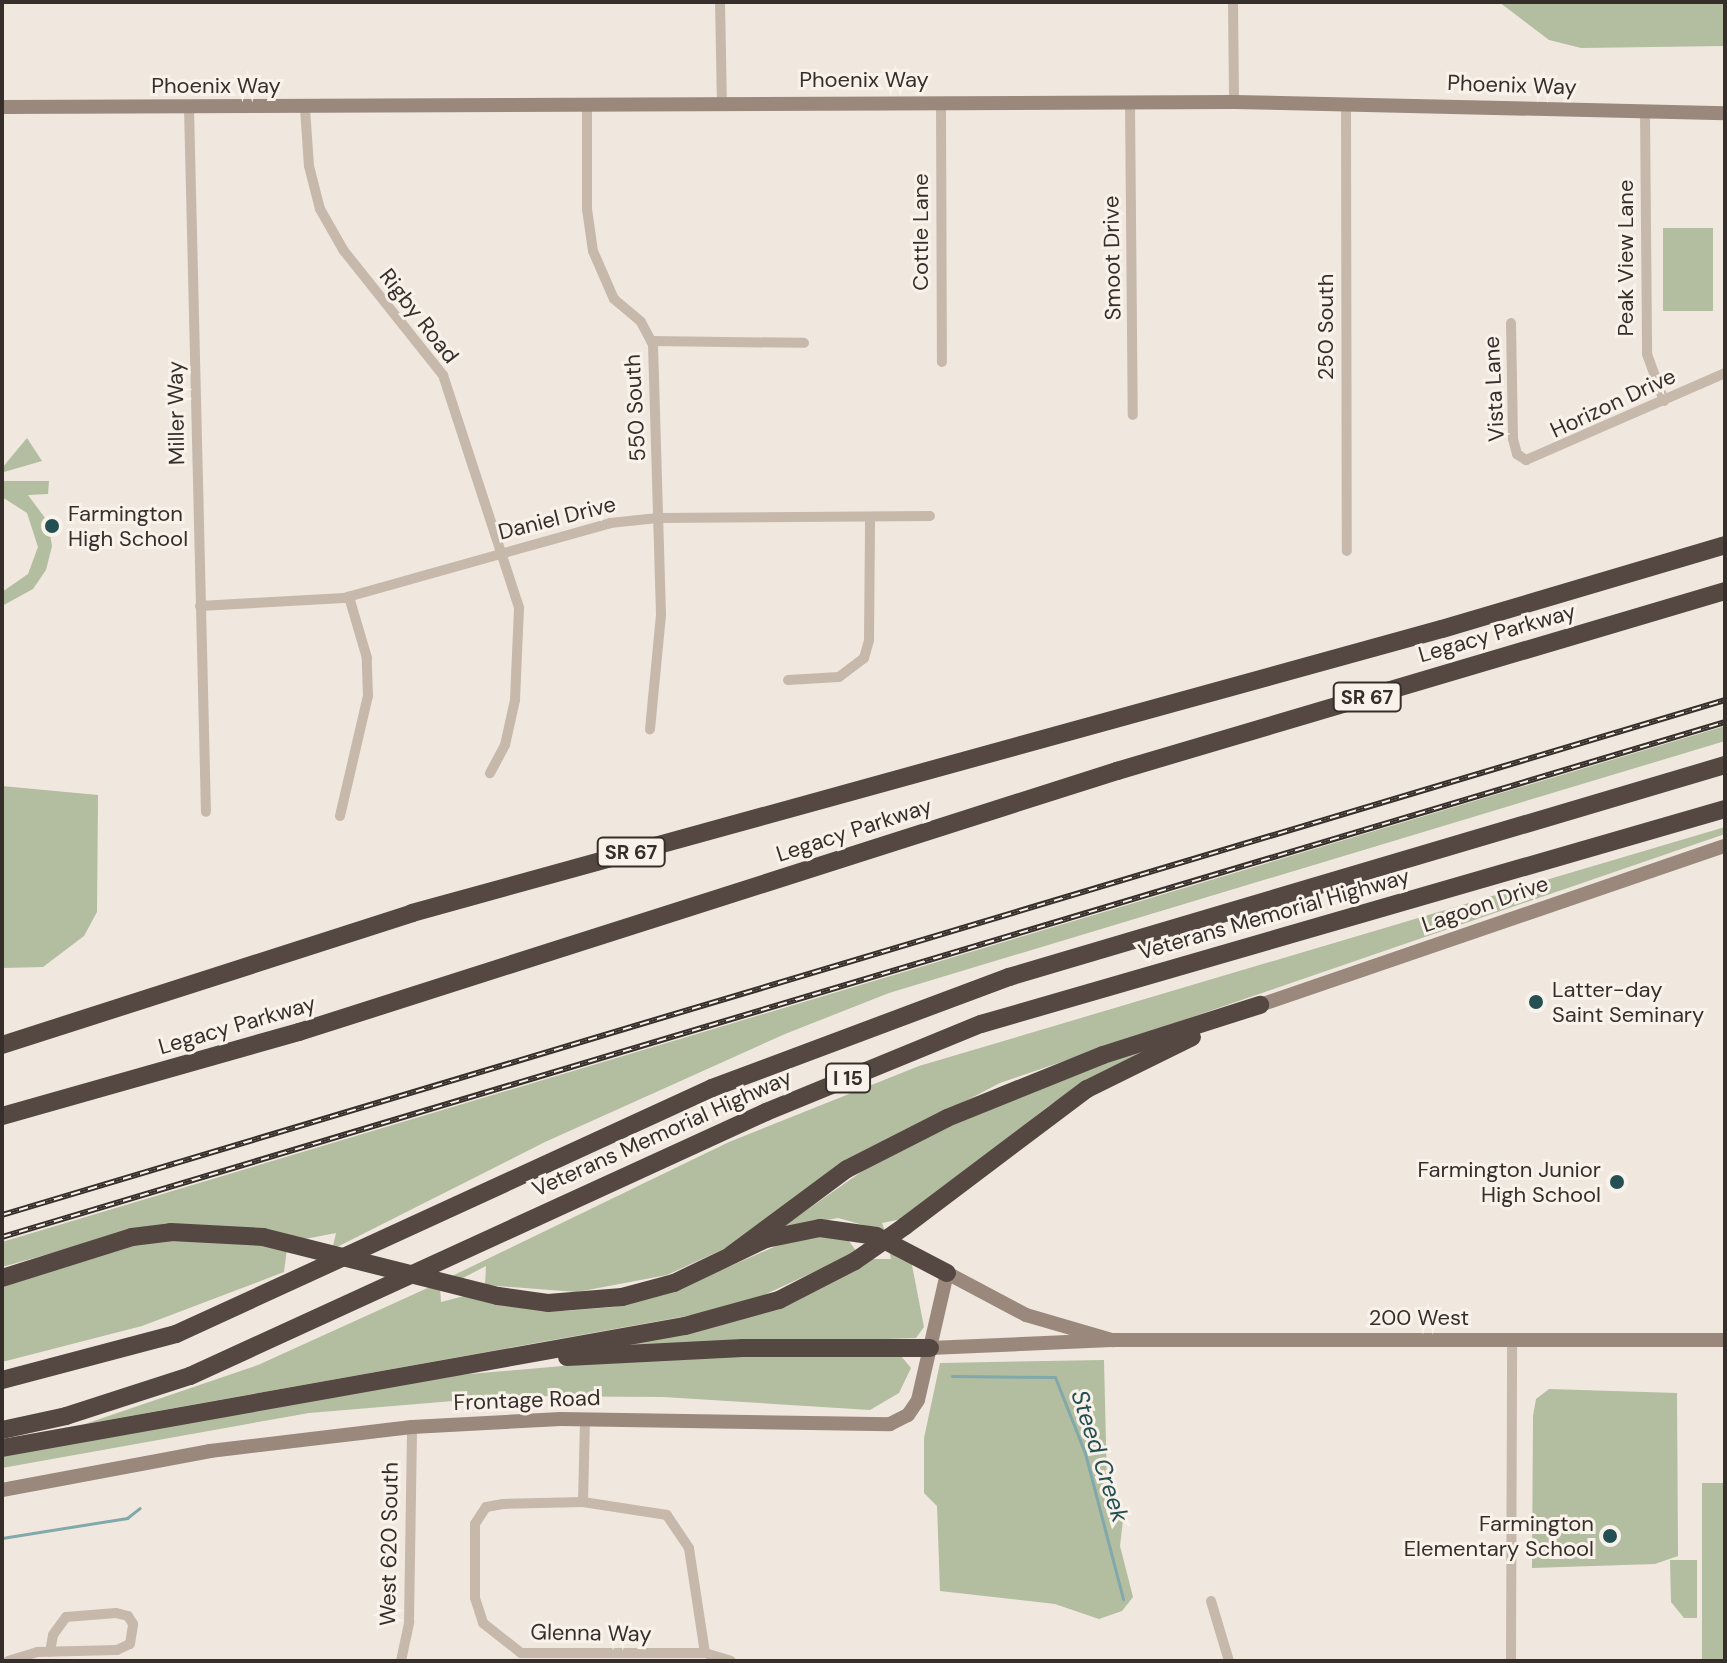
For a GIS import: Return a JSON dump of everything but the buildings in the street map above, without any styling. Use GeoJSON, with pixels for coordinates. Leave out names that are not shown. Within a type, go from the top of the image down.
{"type":"FeatureCollection","features":[{"type":"Feature","properties":{"kind":"highway","name":"Legacy Parkway"},"geometry":{"type":"LineString","coordinates":[[2,1045],[412,913],[1413,637],[1725,545]]}},
{"type":"Feature","properties":{"kind":"highway","name":"Legacy Parkway"},"geometry":{"type":"LineString","coordinates":[[2,1116],[330,1023],[1117,771],[1724,591]]}},
{"type":"Feature","properties":{"kind":"highway","name":"Veterans Memorial Highway"},"geometry":{"type":"LineString","coordinates":[[2,1380],[176,1334],[712,1088],[1009,977],[1725,765]]}},
{"type":"Feature","properties":{"kind":"highway","name":"Veterans Memorial Highway"},"geometry":{"type":"LineString","coordinates":[[2,1430],[66,1416],[190,1376],[766,1112],[981,1024],[1725,809]]}},
{"type":"Feature","properties":{"kind":"highway"},"geometry":{"type":"LineString","coordinates":[[2,1448],[730,1316],[779,1300],[855,1261],[1087,1089],[1260,1005]]}},
{"type":"Feature","properties":{"kind":"highway"},"geometry":{"type":"LineString","coordinates":[[731,1255],[847,1169],[947,1118],[1103,1055],[1260,1005]]}},
{"type":"Feature","properties":{"kind":"highway"},"geometry":{"type":"LineString","coordinates":[[2,1278],[89,1246],[171,1232],[263,1237],[498,1296],[548,1303],[622,1297],[674,1283],[731,1255],[794,1231],[848,1228],[892,1242],[947,1273]]}},
{"type":"Feature","properties":{"kind":"highway"},"geometry":{"type":"LineString","coordinates":[[492,1361],[743,1348],[930,1348]]}},
{"type":"Feature","properties":{"kind":"street"},"geometry":{"type":"LineString","coordinates":[[720,2],[722,103]]}},
{"type":"Feature","properties":{"kind":"street"},"geometry":{"type":"LineString","coordinates":[[1233,2],[1234,102]]}},
{"type":"Feature","properties":{"kind":"street","name":"Cottle Lane"},"geometry":{"type":"LineString","coordinates":[[941,102],[942,362]]}},
{"type":"Feature","properties":{"kind":"street","name":"Smoot Drive"},"geometry":{"type":"LineString","coordinates":[[1130,102],[1133,415]]}},
{"type":"Feature","properties":{"kind":"street","name":"Phoenix Way"},"geometry":{"type":"LineString","coordinates":[[2,107],[1234,102],[1725,113]]}},
{"type":"Feature","properties":{"kind":"street","name":"250 South"},"geometry":{"type":"LineString","coordinates":[[1346,103],[1347,551]]}},
{"type":"Feature","properties":{"kind":"street","name":"550 South"},"geometry":{"type":"LineString","coordinates":[[587,105],[587,209],[593,251],[614,299],[641,322],[651,341],[661,615],[650,729]]}},
{"type":"Feature","properties":{"kind":"street","name":"Miller Way"},"geometry":{"type":"LineString","coordinates":[[189,108],[206,812]]}},
{"type":"Feature","properties":{"kind":"street","name":"Rigby Road"},"geometry":{"type":"LineString","coordinates":[[305,108],[309,166],[320,209],[344,251],[443,375],[519,608],[520,653],[505,745],[490,773]]}},
{"type":"Feature","properties":{"kind":"street","name":"Peak View Lane"},"geometry":{"type":"LineString","coordinates":[[1645,112],[1647,354],[1664,401]]}},
{"type":"Feature","properties":{"kind":"street","name":"Vista Lane"},"geometry":{"type":"LineString","coordinates":[[1511,323],[1517,454]]}},
{"type":"Feature","properties":{"kind":"street"},"geometry":{"type":"LineString","coordinates":[[651,341],[804,343]]}},
{"type":"Feature","properties":{"kind":"street","name":"Horizon Drive"},"geometry":{"type":"LineString","coordinates":[[1517,454],[1526,460],[1543,457],[1725,373]]}},
{"type":"Feature","properties":{"kind":"street","name":"Daniel Drive"},"geometry":{"type":"LineString","coordinates":[[200,606],[349,597],[610,523],[658,518],[930,516]]}},
{"type":"Feature","properties":{"kind":"street"},"geometry":{"type":"LineString","coordinates":[[788,680],[839,677],[864,658],[869,640],[870,517]]}},
{"type":"Feature","properties":{"kind":"street"},"geometry":{"type":"LineString","coordinates":[[340,816],[368,696],[367,658],[349,597]]}},
{"type":"Feature","properties":{"kind":"street","name":"Lagoon Drive"},"geometry":{"type":"LineString","coordinates":[[1260,1005],[1725,846]]}},
{"type":"Feature","properties":{"kind":"street"},"geometry":{"type":"LineString","coordinates":[[947,1273],[1026,1315],[1112,1340]]}},
{"type":"Feature","properties":{"kind":"street","name":"Frontage Road"},"geometry":{"type":"LineString","coordinates":[[2,1490],[210,1451],[412,1427],[585,1419],[880,1427],[898,1422],[914,1408],[947,1273]]}},
{"type":"Feature","properties":{"kind":"street"},"geometry":{"type":"LineString","coordinates":[[930,1348],[1112,1340]]}},
{"type":"Feature","properties":{"kind":"street","name":"200 West"},"geometry":{"type":"LineString","coordinates":[[1112,1340],[1725,1340]]}},
{"type":"Feature","properties":{"kind":"street"},"geometry":{"type":"LineString","coordinates":[[1511,1661],[1512,1340]]}},
{"type":"Feature","properties":{"kind":"street"},"geometry":{"type":"LineString","coordinates":[[585,1419],[583,1502],[667,1515],[689,1548],[705,1653]]}},
{"type":"Feature","properties":{"kind":"street","name":"West 620 South"},"geometry":{"type":"LineString","coordinates":[[401,1661],[409,1622],[412,1427]]}},
{"type":"Feature","properties":{"kind":"street","name":"Glenna Way"},"geometry":{"type":"LineString","coordinates":[[583,1502],[486,1507],[475,1524],[475,1598],[483,1623],[496,1637],[521,1653],[705,1653],[731,1661]]}},
{"type":"Feature","properties":{"kind":"street"},"geometry":{"type":"LineString","coordinates":[[1211,1601],[1229,1661]]}},
{"type":"Feature","properties":{"kind":"street"},"geometry":{"type":"LineString","coordinates":[[8,1661],[50,1652],[117,1650],[130,1644],[133,1624],[116,1613],[66,1617],[53,1635],[50,1652]]}},
{"type":"Feature","properties":{"kind":"green space"},"geometry":{"type":"Polygon","coordinates":[[[1499,2],[1725,2],[1725,46],[1581,48],[1549,40],[1499,2]]]}},
{"type":"Feature","properties":{"kind":"green space"},"geometry":{"type":"Polygon","coordinates":[[[1663,228],[1713,228],[1713,311],[1663,311],[1663,228]]]}},
{"type":"Feature","properties":{"kind":"green space"},"geometry":{"type":"Polygon","coordinates":[[[27,438],[42,461],[4,472],[2,468],[27,438]]]}},
{"type":"Feature","properties":{"kind":"green space"},"geometry":{"type":"Polygon","coordinates":[[[2,481],[49,481],[48,494],[28,495],[48,522],[52,546],[46,570],[33,589],[2,606],[2,592],[28,574],[38,547],[27,513],[2,497],[2,481]]]}},
{"type":"Feature","properties":{"kind":"green space"},"geometry":{"type":"Polygon","coordinates":[[[1725,726],[1725,741],[889,993],[785,1034],[545,1142],[337,1247],[333,1246],[336,1233],[305,1239],[137,1229],[2,1267],[2,1242],[1725,726]]]}},
{"type":"Feature","properties":{"kind":"green space"},"geometry":{"type":"Polygon","coordinates":[[[2,786],[98,795],[97,912],[84,936],[43,967],[2,968],[2,786]]]}},
{"type":"Feature","properties":{"kind":"green space"},"geometry":{"type":"Polygon","coordinates":[[[1725,827],[1725,834],[1000,1083],[868,1152],[728,1247],[667,1275],[577,1292],[485,1285],[486,1266],[461,1279],[452,1276],[729,1142],[919,1066],[1725,827]]]}},
{"type":"Feature","properties":{"kind":"green space"},"geometry":{"type":"Polygon","coordinates":[[[1174,1037],[1050,1105],[902,1219],[882,1223],[885,1231],[838,1218],[781,1228],[864,1170],[950,1121],[1174,1037]]]}},
{"type":"Feature","properties":{"kind":"green space"},"geometry":{"type":"Polygon","coordinates":[[[843,1233],[857,1252],[764,1295],[698,1314],[85,1424],[258,1365],[432,1286],[440,1288],[441,1302],[468,1295],[564,1311],[614,1307],[671,1292],[783,1243],[843,1233]]]}},
{"type":"Feature","properties":{"kind":"green space"},"geometry":{"type":"Polygon","coordinates":[[[211,1239],[287,1249],[284,1272],[142,1326],[2,1362],[2,1282],[130,1243],[211,1239]]]}},
{"type":"Feature","properties":{"kind":"green space"},"geometry":{"type":"Polygon","coordinates":[[[889,1250],[911,1260],[924,1327],[916,1338],[605,1348],[786,1305],[870,1259],[891,1259],[889,1250]]]}},
{"type":"Feature","properties":{"kind":"green space"},"geometry":{"type":"Polygon","coordinates":[[[689,1355],[901,1356],[911,1368],[899,1393],[870,1410],[663,1397],[512,1396],[309,1413],[2,1468],[2,1455],[458,1375],[689,1355]]]}},
{"type":"Feature","properties":{"kind":"green space"},"geometry":{"type":"Polygon","coordinates":[[[1104,1360],[1107,1484],[1115,1518],[1123,1520],[1120,1546],[1133,1597],[1122,1611],[1099,1619],[1055,1604],[940,1591],[937,1506],[924,1493],[924,1438],[940,1363],[1104,1360]]]}},
{"type":"Feature","properties":{"kind":"green space"},"geometry":{"type":"Polygon","coordinates":[[[1549,1389],[1677,1393],[1678,1556],[1655,1564],[1532,1568],[1533,1416],[1536,1399],[1549,1389]]]}},
{"type":"Feature","properties":{"kind":"green space"},"geometry":{"type":"Polygon","coordinates":[[[1702,1483],[1725,1483],[1725,1661],[1702,1661],[1702,1483]]]}},
{"type":"Feature","properties":{"kind":"green space"},"geometry":{"type":"Polygon","coordinates":[[[1670,1560],[1697,1560],[1697,1618],[1684,1618],[1671,1602],[1670,1560]]]}},
{"type":"Feature","properties":{"kind":"waterway","name":"Steed Creek"},"geometry":{"type":"LineString","coordinates":[[952,1376],[1055,1377],[1085,1453],[1123,1599]]}},
{"type":"Feature","properties":{"kind":"waterway","name":"Steed Creek"},"geometry":{"type":"LineString","coordinates":[[2,1538],[127,1518],[140,1508]]}},
{"type":"Feature","properties":{"kind":"railway"},"geometry":{"type":"LineString","coordinates":[[2,1215],[1725,700]]}},
{"type":"Feature","properties":{"kind":"railway"},"geometry":{"type":"LineString","coordinates":[[2,1237],[1725,722]]}},
{"type":"Feature","properties":{"kind":"place","name":"Farmington High School"},"geometry":{"type":"Point","coordinates":[52,526]}},
{"type":"Feature","properties":{"kind":"place","name":"Latter-day Saint Seminary"},"geometry":{"type":"Point","coordinates":[1536,1002]}},
{"type":"Feature","properties":{"kind":"place","name":"Farmington Junior High School"},"geometry":{"type":"Point","coordinates":[1617,1182]}},
{"type":"Feature","properties":{"kind":"place","name":"Farmington Elementary School"},"geometry":{"type":"Point","coordinates":[1610,1536]}}]}
